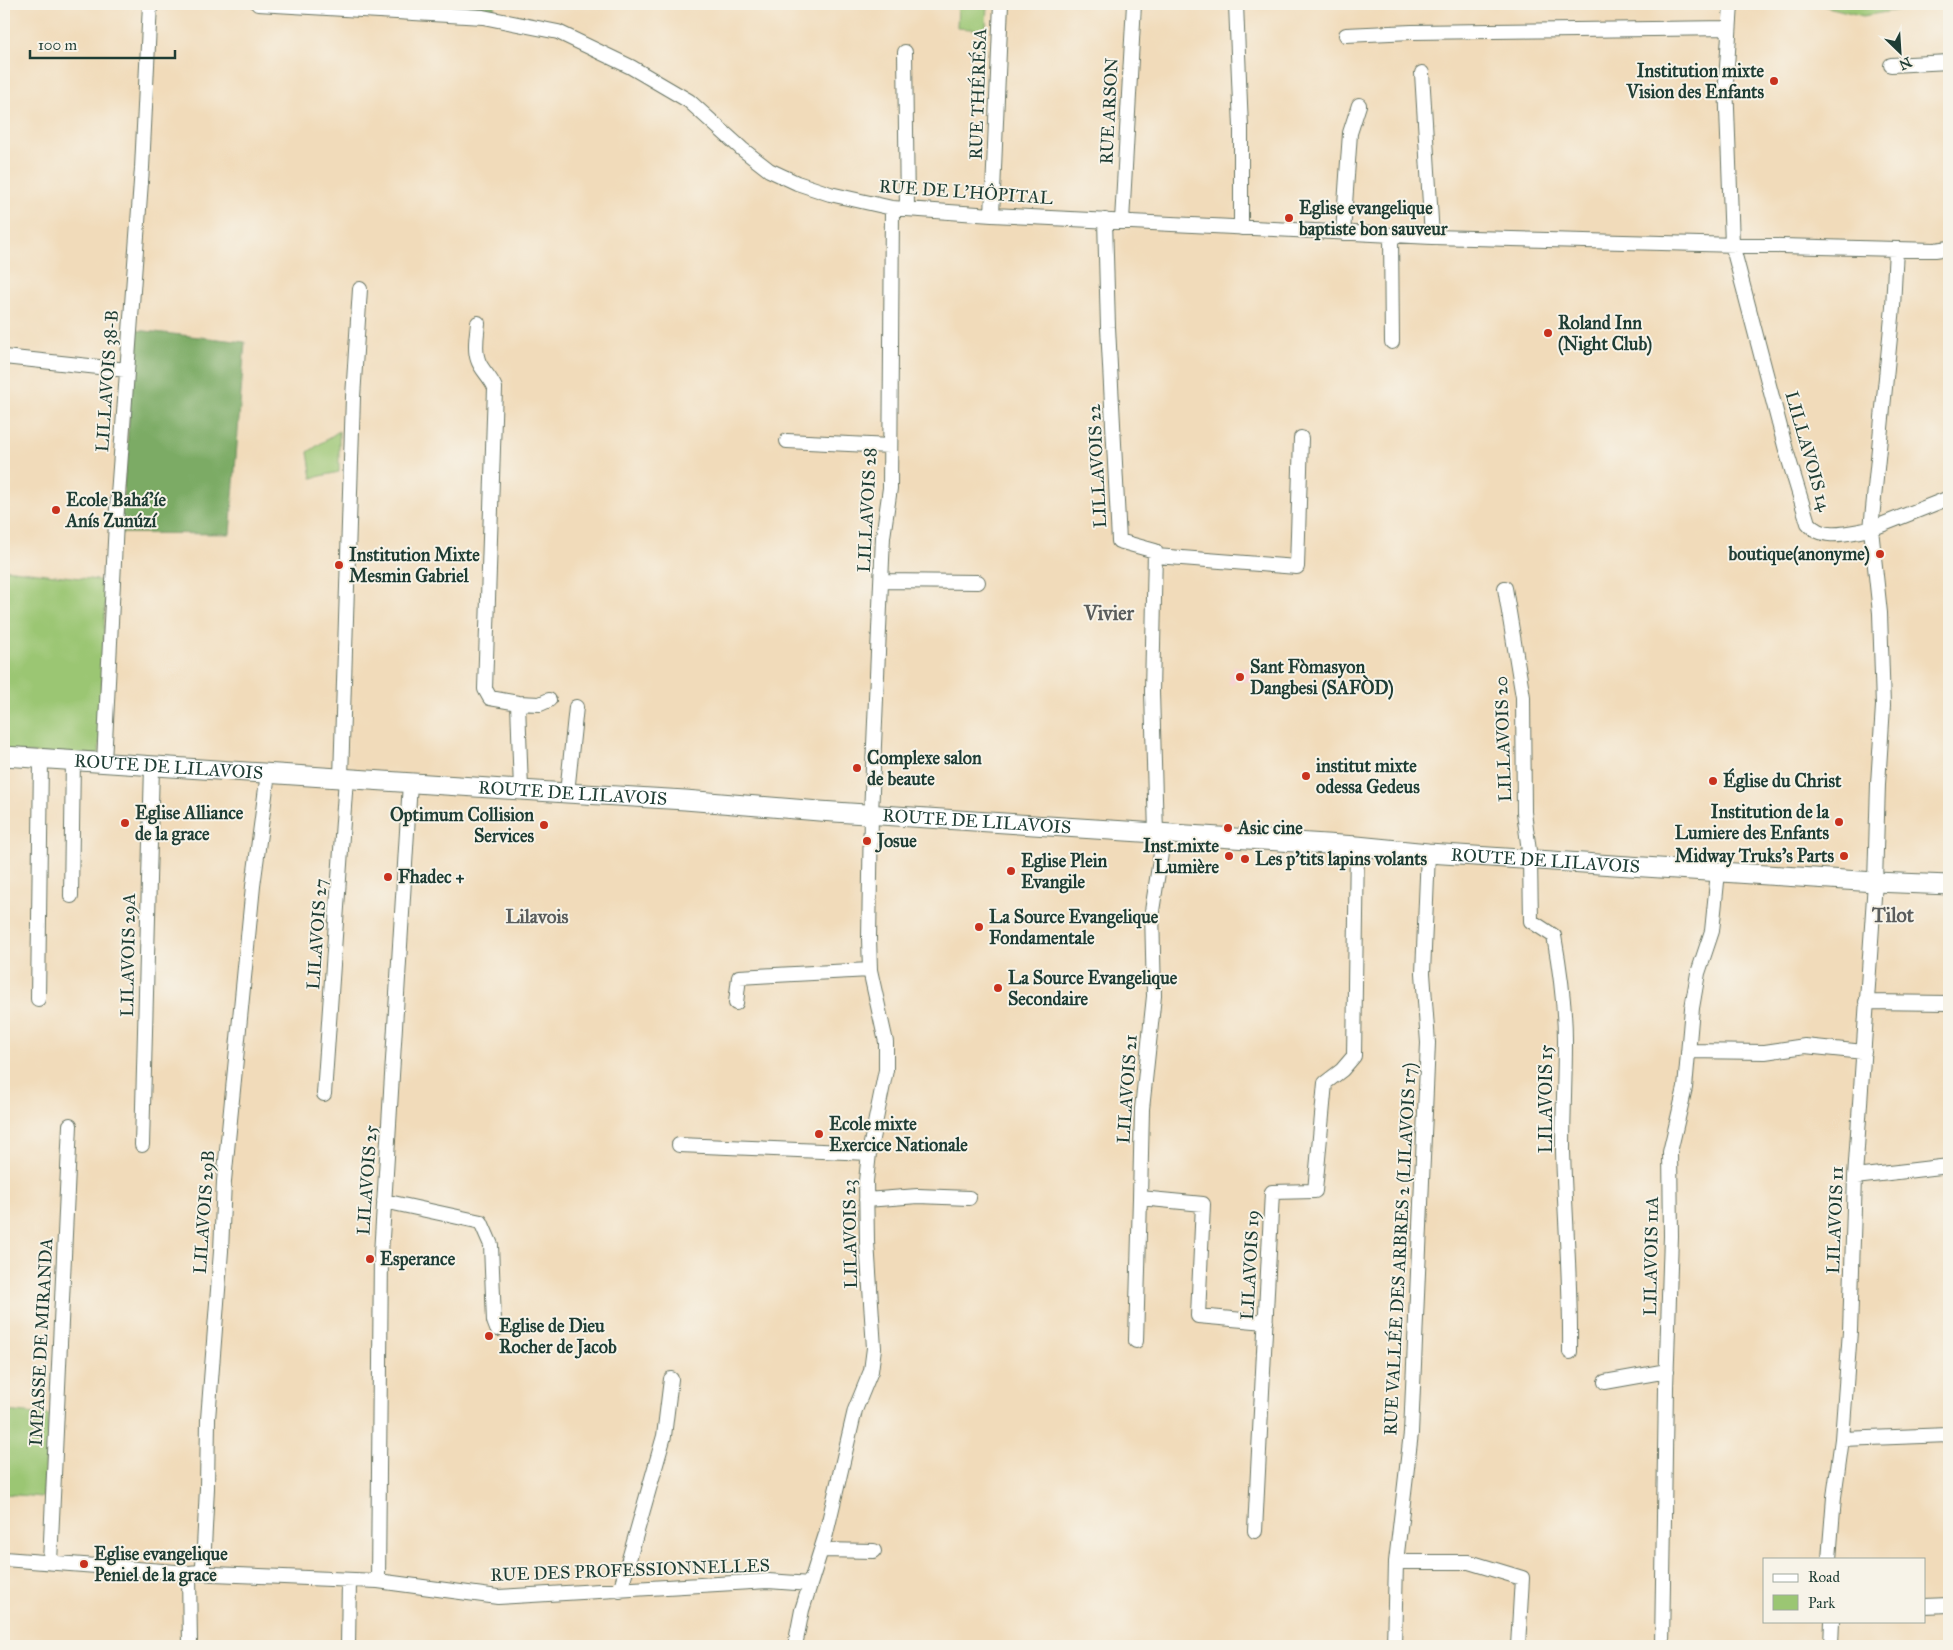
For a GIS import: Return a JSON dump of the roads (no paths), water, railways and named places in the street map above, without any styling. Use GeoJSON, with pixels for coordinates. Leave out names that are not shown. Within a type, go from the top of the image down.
{"type":"FeatureCollection","features":[{"type":"Feature","properties":{"kind":"main road","name":"ROUTE DE LILAVOIS"},"geometry":{"type":"LineString","coordinates":[[4,756],[567,794],[685,800],[1357,846],[1428,853],[1875,882],[1949,885]]}},
{"type":"Feature","properties":{"kind":"street","name":"LILLAVOIS 38-B"},"geometry":{"type":"LineString","coordinates":[[104,762],[116,522],[142,168],[150,4]]}},
{"type":"Feature","properties":{"kind":"street","name":"RUE DE L'HÔPITAL"},"geometry":{"type":"LineString","coordinates":[[258,4],[398,7],[483,17],[558,32],[631,67],[689,101],[742,149],[769,170],[797,183],[822,191],[892,208],[992,215],[1432,237],[1896,249],[1949,248]]}},
{"type":"Feature","properties":{"kind":"street","name":"RUE THÉRÉSA"},"geometry":{"type":"LineString","coordinates":[[992,215],[1001,4]]}},
{"type":"Feature","properties":{"kind":"street","name":"RUE ARSON"},"geometry":{"type":"LineString","coordinates":[[1122,221],[1134,4]]}},
{"type":"Feature","properties":{"kind":"street"},"geometry":{"type":"LineString","coordinates":[[1236,4],[1242,128],[1241,228]]}},
{"type":"Feature","properties":{"kind":"street","name":"LILLAVOIS 14"},"geometry":{"type":"LineString","coordinates":[[1731,4],[1726,82],[1732,244],[1786,450],[1808,523],[1814,530],[1825,535],[1871,530],[1949,498]]}},
{"type":"Feature","properties":{"kind":"street"},"geometry":{"type":"LineString","coordinates":[[1346,35],[1422,32],[1729,28]]}},
{"type":"Feature","properties":{"kind":"street"},"geometry":{"type":"LineString","coordinates":[[905,52],[907,209]]}},
{"type":"Feature","properties":{"kind":"street"},"geometry":{"type":"LineString","coordinates":[[1891,65],[1949,62]]}},
{"type":"Feature","properties":{"kind":"street"},"geometry":{"type":"LineString","coordinates":[[1422,73],[1432,237]]}},
{"type":"Feature","properties":{"kind":"street"},"geometry":{"type":"LineString","coordinates":[[1343,233],[1350,134],[1359,105]]}},
{"type":"Feature","properties":{"kind":"street","name":"LILLAVOIS 28"},"geometry":{"type":"LineString","coordinates":[[871,814],[883,537],[890,488],[892,208]]}},
{"type":"Feature","properties":{"kind":"street","name":"LILLAVOIS 22"},"geometry":{"type":"LineString","coordinates":[[1106,220],[1108,327],[1120,540],[1155,552],[1156,556]]}},
{"type":"Feature","properties":{"kind":"street"},"geometry":{"type":"LineString","coordinates":[[1391,235],[1392,342]]}},
{"type":"Feature","properties":{"kind":"street"},"geometry":{"type":"LineString","coordinates":[[1875,882],[1883,670],[1880,613],[1871,530],[1893,307],[1896,249]]}},
{"type":"Feature","properties":{"kind":"street","name":"LILAVOIS 27"},"geometry":{"type":"LineString","coordinates":[[324,1094],[344,778],[353,397],[360,289]]}},
{"type":"Feature","properties":{"kind":"street"},"geometry":{"type":"LineString","coordinates":[[478,322],[477,360],[492,380],[495,388],[486,689],[490,698],[518,703],[540,704],[549,700]]}},
{"type":"Feature","properties":{"kind":"street"},"geometry":{"type":"LineString","coordinates":[[4,357],[127,370]]}},
{"type":"Feature","properties":{"kind":"street"},"geometry":{"type":"LineString","coordinates":[[1160,834],[1152,692],[1156,556],[1297,567],[1301,438]]}},
{"type":"Feature","properties":{"kind":"street"},"geometry":{"type":"LineString","coordinates":[[787,441],[890,446]]}},
{"type":"Feature","properties":{"kind":"street"},"geometry":{"type":"LineString","coordinates":[[882,581],[978,582]]}},
{"type":"Feature","properties":{"kind":"street","name":"LILLAVOIS 20"},"geometry":{"type":"LineString","coordinates":[[1505,588],[1523,697],[1524,812],[1530,859]]}},
{"type":"Feature","properties":{"kind":"street"},"geometry":{"type":"LineString","coordinates":[[518,703],[520,790]]}},
{"type":"Feature","properties":{"kind":"street"},"geometry":{"type":"LineString","coordinates":[[567,794],[576,707]]}},
{"type":"Feature","properties":{"kind":"street"},"geometry":{"type":"LineString","coordinates":[[38,999],[41,759]]}},
{"type":"Feature","properties":{"kind":"street"},"geometry":{"type":"LineString","coordinates":[[71,896],[73,760]]}},
{"type":"Feature","properties":{"kind":"street","name":"LILAVOIS 29A"},"geometry":{"type":"LineString","coordinates":[[142,1145],[152,766]]}},
{"type":"Feature","properties":{"kind":"street","name":"LILAVOIS 29B"},"geometry":{"type":"LineString","coordinates":[[190,1573],[199,1572],[203,1567],[208,1419],[221,1251],[224,1181],[254,886],[268,773]]}},
{"type":"Feature","properties":{"kind":"street","name":"LILAVOIS 25"},"geometry":{"type":"LineString","coordinates":[[378,1581],[381,1254],[410,782]]}},
{"type":"Feature","properties":{"kind":"street","name":"LILAVOIS 23"},"geometry":{"type":"LineString","coordinates":[[795,1646],[802,1610],[821,1550],[855,1410],[870,1371],[874,1348],[866,1200],[869,1153],[886,1070],[886,1042],[870,970],[871,814]]}},
{"type":"Feature","properties":{"kind":"street","name":"LILAVOIS 21"},"geometry":{"type":"LineString","coordinates":[[1136,1341],[1142,1109],[1154,996],[1152,911],[1160,834]]}},
{"type":"Feature","properties":{"kind":"street","name":"LILAVOIS 19"},"geometry":{"type":"LineString","coordinates":[[1255,1531],[1272,1192],[1316,1191],[1325,1083],[1342,1070],[1354,1056],[1357,846]]}},
{"type":"Feature","properties":{"kind":"street","name":"RUE VALLÉE DES ARBRES 2 (LILAVOIS 17)"},"geometry":{"type":"LineString","coordinates":[[1394,1646],[1396,1562],[1411,1433],[1428,1043],[1423,973],[1428,853]]}},
{"type":"Feature","properties":{"kind":"street","name":"LILAVOIS 15"},"geometry":{"type":"LineString","coordinates":[[1530,859],[1531,921],[1554,936],[1565,1040],[1563,1102],[1571,1314],[1570,1352]]}},
{"type":"Feature","properties":{"kind":"street","name":"LILAVOIS 11A"},"geometry":{"type":"LineString","coordinates":[[1662,1646],[1671,1236],[1670,1152],[1685,1088],[1698,972],[1712,931],[1718,872]]}},
{"type":"Feature","properties":{"kind":"street","name":"LILAVOIS 11"},"geometry":{"type":"LineString","coordinates":[[1830,1558],[1834,1496],[1842,1439],[1850,1331],[1855,1178],[1875,882]]}},
{"type":"Feature","properties":{"kind":"street"},"geometry":{"type":"LineString","coordinates":[[736,1004],[739,977],[870,970]]}},
{"type":"Feature","properties":{"kind":"street"},"geometry":{"type":"LineString","coordinates":[[1866,1002],[1949,1003]]}},
{"type":"Feature","properties":{"kind":"street"},"geometry":{"type":"LineString","coordinates":[[1688,1051],[1765,1052],[1805,1046],[1864,1052]]}},
{"type":"Feature","properties":{"kind":"street","name":"IMPASSE DE MIRANDA"},"geometry":{"type":"LineString","coordinates":[[50,1562],[50,1528],[70,1125]]}},
{"type":"Feature","properties":{"kind":"street"},"geometry":{"type":"LineString","coordinates":[[680,1145],[869,1153]]}},
{"type":"Feature","properties":{"kind":"street"},"geometry":{"type":"LineString","coordinates":[[1855,1178],[1949,1166]]}},
{"type":"Feature","properties":{"kind":"street"},"geometry":{"type":"LineString","coordinates":[[866,1200],[918,1196],[969,1198]]}},
{"type":"Feature","properties":{"kind":"street"},"geometry":{"type":"LineString","coordinates":[[1140,1198],[1203,1204],[1198,1316],[1266,1322]]}},
{"type":"Feature","properties":{"kind":"street"},"geometry":{"type":"LineString","coordinates":[[384,1202],[481,1222],[491,1245],[494,1321],[497,1329]]}},
{"type":"Feature","properties":{"kind":"street"},"geometry":{"type":"LineString","coordinates":[[1604,1382],[1667,1371]]}},
{"type":"Feature","properties":{"kind":"street"},"geometry":{"type":"LineString","coordinates":[[620,1591],[664,1436],[671,1379]]}},
{"type":"Feature","properties":{"kind":"street"},"geometry":{"type":"LineString","coordinates":[[1842,1439],[1949,1435]]}},
{"type":"Feature","properties":{"kind":"street"},"geometry":{"type":"LineString","coordinates":[[821,1550],[874,1551]]}},
{"type":"Feature","properties":{"kind":"street","name":"RUE DES PROFESSIONNELLES"},"geometry":{"type":"LineString","coordinates":[[4,1559],[190,1573],[378,1581],[498,1597],[768,1581],[810,1584]]}},
{"type":"Feature","properties":{"kind":"street"},"geometry":{"type":"LineString","coordinates":[[1396,1562],[1469,1562],[1522,1578],[1518,1646]]}},
{"type":"Feature","properties":{"kind":"street"},"geometry":{"type":"LineString","coordinates":[[190,1573],[190,1646]]}},
{"type":"Feature","properties":{"kind":"street"},"geometry":{"type":"LineString","coordinates":[[348,1646],[349,1580]]}},
{"type":"Feature","properties":{"kind":"street"},"geometry":{"type":"LineString","coordinates":[[1926,1606],[1949,1605]]}},
{"type":"Feature","properties":{"kind":"street"},"geometry":{"type":"LineString","coordinates":[[1831,1646],[1832,1622]]}},
{"type":"Feature","properties":{"kind":"place","name":"Institution mixte Vision des Enfants"},"geometry":{"type":"Point","coordinates":[1774,81]}},
{"type":"Feature","properties":{"kind":"place","name":"Eglise evangelique baptiste bon sauveur"},"geometry":{"type":"Point","coordinates":[1289,218]}},
{"type":"Feature","properties":{"kind":"place","name":"Roland Inn (Night Club)"},"geometry":{"type":"Point","coordinates":[1548,333]}},
{"type":"Feature","properties":{"kind":"place","name":"Ecole Bahá'íe Anís Zunúzí"},"geometry":{"type":"Point","coordinates":[56,510]}},
{"type":"Feature","properties":{"kind":"place","name":"boutique(anonyme)"},"geometry":{"type":"Point","coordinates":[1880,554]}},
{"type":"Feature","properties":{"kind":"place","name":"Institution Mixte Mesmin Gabriel"},"geometry":{"type":"Point","coordinates":[339,565]}},
{"type":"Feature","properties":{"kind":"place","name":"Sant Fòmasyon Dangbesi (SAFÒD)"},"geometry":{"type":"Point","coordinates":[1240,677]}},
{"type":"Feature","properties":{"kind":"place","name":"Complexe salon de beaute"},"geometry":{"type":"Point","coordinates":[857,768]}},
{"type":"Feature","properties":{"kind":"place","name":"institut mixte odessa Gedeus"},"geometry":{"type":"Point","coordinates":[1306,776]}},
{"type":"Feature","properties":{"kind":"place","name":"Église du Christ"},"geometry":{"type":"Point","coordinates":[1713,781]}},
{"type":"Feature","properties":{"kind":"place","name":"Institution de la Lumiere des Enfants"},"geometry":{"type":"Point","coordinates":[1839,822]}},
{"type":"Feature","properties":{"kind":"place","name":"Eglise Alliance de la grace"},"geometry":{"type":"Point","coordinates":[125,823]}},
{"type":"Feature","properties":{"kind":"place","name":"Optimum Collision Services"},"geometry":{"type":"Point","coordinates":[544,825]}},
{"type":"Feature","properties":{"kind":"place","name":"Asic cine"},"geometry":{"type":"Point","coordinates":[1228,828]}},
{"type":"Feature","properties":{"kind":"place","name":"Josue"},"geometry":{"type":"Point","coordinates":[867,841]}},
{"type":"Feature","properties":{"kind":"place","name":"Inst.mixte Lumière"},"geometry":{"type":"Point","coordinates":[1229,856]}},
{"type":"Feature","properties":{"kind":"place","name":"Midway Truks's Parts"},"geometry":{"type":"Point","coordinates":[1844,856]}},
{"type":"Feature","properties":{"kind":"place","name":"Les p'tits lapins volants"},"geometry":{"type":"Point","coordinates":[1245,859]}},
{"type":"Feature","properties":{"kind":"place","name":"Eglise Plein Evangile"},"geometry":{"type":"Point","coordinates":[1011,871]}},
{"type":"Feature","properties":{"kind":"place","name":"Fhadec +"},"geometry":{"type":"Point","coordinates":[388,877]}},
{"type":"Feature","properties":{"kind":"place","name":"La Source Evangelique Fondamentale"},"geometry":{"type":"Point","coordinates":[979,927]}},
{"type":"Feature","properties":{"kind":"place","name":"La Source Evangelique Secondaire"},"geometry":{"type":"Point","coordinates":[998,988]}},
{"type":"Feature","properties":{"kind":"place","name":"Ecole mixte Exercice Nationale"},"geometry":{"type":"Point","coordinates":[819,1134]}},
{"type":"Feature","properties":{"kind":"place","name":"Esperance"},"geometry":{"type":"Point","coordinates":[370,1259]}},
{"type":"Feature","properties":{"kind":"place","name":"Eglise de Dieu Rocher de Jacob"},"geometry":{"type":"Point","coordinates":[489,1336]}},
{"type":"Feature","properties":{"kind":"place","name":"Eglise evangelique Peniel de la grace"},"geometry":{"type":"Point","coordinates":[84,1564]}},
{"type":"Feature","properties":{"kind":"district","name":"Vivier"},"geometry":{"type":"Point","coordinates":[1109,613]}},
{"type":"Feature","properties":{"kind":"district","name":"Tilot"},"geometry":{"type":"Point","coordinates":[1893,915]}},
{"type":"Feature","properties":{"kind":"district","name":"Lilavois"},"geometry":{"type":"Point","coordinates":[537,916]}}]}
